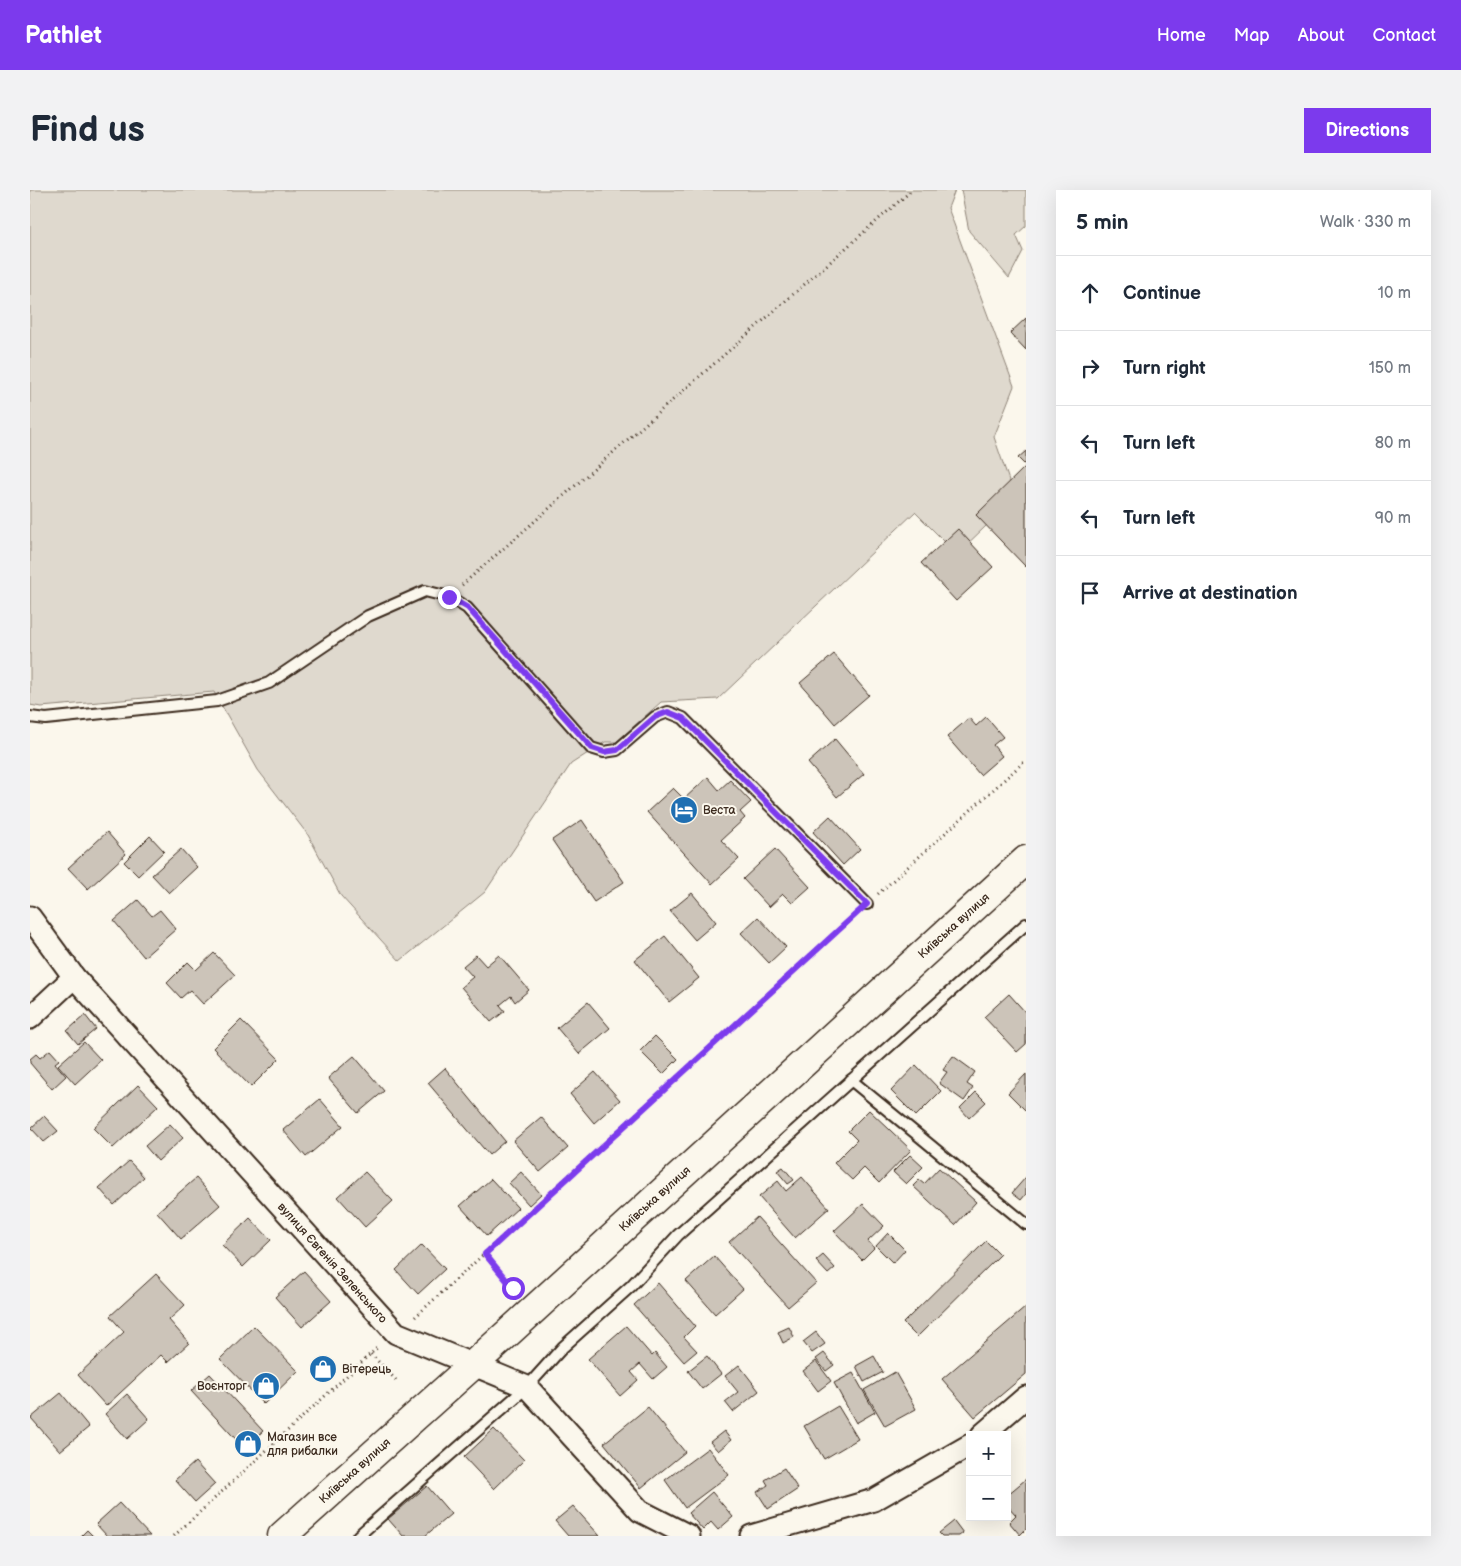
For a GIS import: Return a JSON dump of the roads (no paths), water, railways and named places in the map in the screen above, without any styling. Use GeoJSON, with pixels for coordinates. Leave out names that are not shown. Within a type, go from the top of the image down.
{"type":"FeatureCollection","features":[{"type":"Feature","properties":{"kind":"main road","name":"Київська вулиця"},"geometry":{"type":"LineString","coordinates":[[282,1536],[474,1364],[1026,860]]}},
{"type":"Feature","properties":{"kind":"street","name":"вулиця Євгенія Зеленського"},"geometry":{"type":"LineString","coordinates":[[30,916],[74,977],[396,1333],[527,1387],[640,1511],[689,1536]]}},
{"type":"Feature","properties":{"kind":"street"},"geometry":{"type":"LineString","coordinates":[[30,1018],[74,977]]}},
{"type":"Feature","properties":{"kind":"street"},"geometry":{"type":"LineString","coordinates":[[987,1431],[1026,1397]]}},
{"type":"Feature","properties":{"kind":"street"},"geometry":{"type":"LineString","coordinates":[[751,1536],[874,1500],[966,1447]]}},
{"type":"Feature","properties":{"kind":"lane"},"geometry":{"type":"LineString","coordinates":[[30,717],[46,719],[217,701],[269,683],[368,616],[425,591],[449,597],[468,608],[592,748],[604,752],[617,750],[655,717],[668,712],[683,718],[867,904]]}},
{"type":"Feature","properties":{"kind":"lane"},"geometry":{"type":"LineString","coordinates":[[358,1536],[527,1387],[563,1346],[631,1286],[678,1235],[1026,924]]}},
{"type":"Feature","properties":{"kind":"lane"},"geometry":{"type":"LineString","coordinates":[[851,1080],[1026,1224]]}},
{"type":"Feature","properties":{"kind":"place","name":"Веста"},"geometry":{"type":"Point","coordinates":[684,810]}},
{"type":"Feature","properties":{"kind":"place","name":"Вітерець"},"geometry":{"type":"Point","coordinates":[323,1369]}},
{"type":"Feature","properties":{"kind":"place","name":"Воєнторг"},"geometry":{"type":"Point","coordinates":[266,1386]}},
{"type":"Feature","properties":{"kind":"place","name":"Магазин все для рибалки"},"geometry":{"type":"Point","coordinates":[248,1444]}}]}
